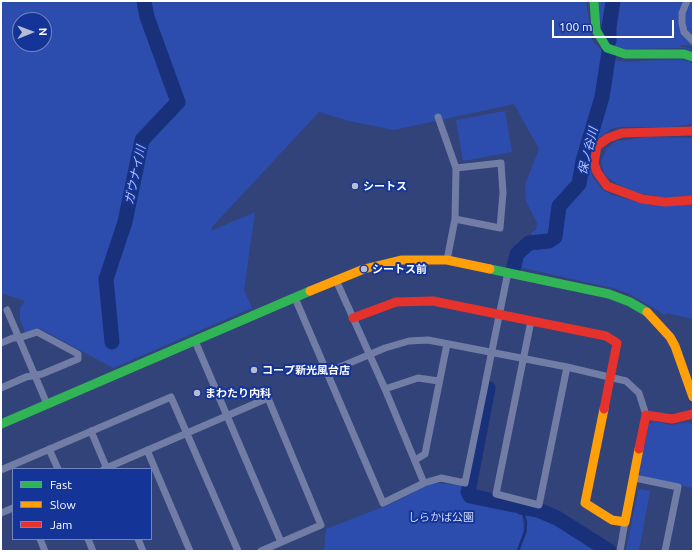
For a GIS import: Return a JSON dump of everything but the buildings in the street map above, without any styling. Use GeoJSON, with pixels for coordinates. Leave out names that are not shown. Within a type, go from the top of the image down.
{"type":"FeatureCollection","features":[{"type":"Feature","properties":{"kind":"street"},"geometry":{"type":"LineString","coordinates":[[594,1],[596,30],[607,48],[625,54],[684,54],[693,57]]}},
{"type":"Feature","properties":{"kind":"street"},"geometry":{"type":"LineString","coordinates":[[687,1],[682,13],[682,23],[684,32],[693,40]]}},
{"type":"Feature","properties":{"kind":"street"},"geometry":{"type":"LineString","coordinates":[[438,117],[456,168],[455,219],[447,260]]}},
{"type":"Feature","properties":{"kind":"street"},"geometry":{"type":"LineString","coordinates":[[693,132],[622,133],[608,138],[597,146],[594,163],[597,172],[607,186],[642,199],[665,202],[693,200]]}},
{"type":"Feature","properties":{"kind":"street"},"geometry":{"type":"LineString","coordinates":[[455,219],[500,228],[503,193],[501,163],[456,168]]}},
{"type":"Feature","properties":{"kind":"street"},"geometry":{"type":"LineString","coordinates":[[1,424],[336,280],[364,269],[402,260],[447,260],[609,294],[630,302],[648,313],[664,329],[675,346],[693,396]]}},
{"type":"Feature","properties":{"kind":"street"},"geometry":{"type":"LineString","coordinates":[[295,298],[383,503],[424,482],[441,478],[465,483],[508,272]]}},
{"type":"Feature","properties":{"kind":"street"},"geometry":{"type":"LineString","coordinates":[[336,280],[385,389],[424,482]]}},
{"type":"Feature","properties":{"kind":"street"},"geometry":{"type":"LineString","coordinates":[[353,318],[396,302],[433,301],[606,336],[617,344],[609,377],[585,503],[612,520],[625,522]]}},
{"type":"Feature","properties":{"kind":"street"},"geometry":{"type":"LineString","coordinates":[[7,310],[48,404]]}},
{"type":"Feature","properties":{"kind":"street"},"geometry":{"type":"LineString","coordinates":[[532,321],[496,494],[539,505],[567,367]]}},
{"type":"Feature","properties":{"kind":"street"},"geometry":{"type":"LineString","coordinates":[[1,343],[13,338],[19,338],[37,332],[78,354],[78,359],[42,374],[35,374],[1,388]]}},
{"type":"Feature","properties":{"kind":"street"},"geometry":{"type":"LineString","coordinates":[[328,372],[369,355],[409,341],[428,340],[567,367],[626,381],[639,393],[646,415],[620,551]]}},
{"type":"Feature","properties":{"kind":"street"},"geometry":{"type":"LineString","coordinates":[[195,341],[281,542]]}},
{"type":"Feature","properties":{"kind":"street"},"geometry":{"type":"LineString","coordinates":[[415,460],[425,454],[447,344]]}},
{"type":"Feature","properties":{"kind":"street"},"geometry":{"type":"LineString","coordinates":[[385,389],[418,378],[439,381]]}},
{"type":"Feature","properties":{"kind":"street"},"geometry":{"type":"LineString","coordinates":[[1,470],[171,397],[238,551]]}},
{"type":"Feature","properties":{"kind":"street"},"geometry":{"type":"LineString","coordinates":[[108,468],[226,415],[268,398],[321,525],[261,551]]}},
{"type":"Feature","properties":{"kind":"street"},"geometry":{"type":"LineString","coordinates":[[646,415],[672,420],[693,414]]}},
{"type":"Feature","properties":{"kind":"street"},"geometry":{"type":"LineString","coordinates":[[91,431],[106,468]]}},
{"type":"Feature","properties":{"kind":"street"},"geometry":{"type":"LineString","coordinates":[[49,449],[58,468]]}},
{"type":"Feature","properties":{"kind":"street"},"geometry":{"type":"LineString","coordinates":[[147,450],[190,551]]}},
{"type":"Feature","properties":{"kind":"street"},"geometry":{"type":"LineString","coordinates":[[634,478],[678,488],[665,551]]}},
{"type":"Feature","properties":{"kind":"street"},"geometry":{"type":"LineString","coordinates":[[1,513],[12,508]]}},
{"type":"Feature","properties":{"kind":"street"},"geometry":{"type":"LineString","coordinates":[[40,540],[45,551]]}},
{"type":"Feature","properties":{"kind":"street"},"geometry":{"type":"LineString","coordinates":[[88,540],[93,551]]}},
{"type":"Feature","properties":{"kind":"street"},"geometry":{"type":"LineString","coordinates":[[138,540],[143,551]]}},
{"type":"Feature","properties":{"kind":"green space"},"geometry":{"type":"Polygon","coordinates":[[[1,1],[586,1],[592,40],[607,56],[618,61],[628,62],[683,60],[693,63],[693,124],[670,127],[620,127],[611,129],[596,140],[589,156],[592,176],[603,190],[612,195],[649,205],[693,205],[693,319],[667,313],[665,315],[630,294],[613,288],[518,267],[524,251],[532,246],[544,246],[553,240],[552,237],[546,241],[533,242],[531,233],[536,230],[537,223],[526,201],[525,191],[526,182],[539,149],[514,104],[394,130],[349,121],[319,112],[212,227],[211,231],[255,212],[244,290],[252,308],[113,368],[39,328],[25,333],[20,319],[20,308],[25,301],[1,293],[1,1]]]}},
{"type":"Feature","properties":{"kind":"green space"},"geometry":{"type":"Polygon","coordinates":[[[596,1],[693,1],[693,48],[689,45],[678,46],[693,50],[682,48],[625,49],[613,45],[604,35],[596,1]]]}},
{"type":"Feature","properties":{"kind":"green space"},"geometry":{"type":"Polygon","coordinates":[[[505,111],[512,152],[463,161],[456,120],[505,111]]]}},
{"type":"Feature","properties":{"kind":"green space"},"geometry":{"type":"Polygon","coordinates":[[[646,137],[693,138],[693,196],[662,197],[638,193],[619,185],[607,177],[604,173],[601,162],[607,148],[617,141],[646,137]]]}},
{"type":"Feature","properties":{"kind":"green space"},"geometry":{"type":"Polygon","coordinates":[[[653,421],[671,425],[688,422],[693,425],[693,488],[641,476],[639,472],[649,424],[653,421]]]}},
{"type":"Feature","properties":{"kind":"green space","name":"しらかば公園"},"geometry":{"type":"Polygon","coordinates":[[[437,483],[466,486],[468,498],[521,509],[524,532],[516,551],[324,551],[326,529],[393,503],[425,486],[437,483]]]}},
{"type":"Feature","properties":{"kind":"green space"},"geometry":{"type":"Polygon","coordinates":[[[640,489],[650,491],[639,551],[626,551],[638,491],[640,489]]]}},
{"type":"Feature","properties":{"kind":"green space"},"geometry":{"type":"Polygon","coordinates":[[[525,509],[555,518],[603,551],[519,551],[527,532],[525,509]]]}},
{"type":"Feature","properties":{"kind":"waterway","name":"ガウナイ川"},"geometry":{"type":"LineString","coordinates":[[112,342],[106,279],[125,222],[142,140],[178,102],[147,17],[144,1]]}},
{"type":"Feature","properties":{"kind":"waterway","name":"保ノ谷川"},"geometry":{"type":"LineString","coordinates":[[609,41],[609,27],[613,1]]}},
{"type":"Feature","properties":{"kind":"waterway","name":"保ノ谷川"},"geometry":{"type":"LineString","coordinates":[[514,266],[517,254],[529,243],[549,241],[555,237],[559,206],[579,184],[583,161],[602,97],[609,52]]}},
{"type":"Feature","properties":{"kind":"waterway","name":"保ノ谷川"},"geometry":{"type":"LineString","coordinates":[[469,487],[488,388]]}},
{"type":"Feature","properties":{"kind":"waterway","name":"保ノ谷川"},"geometry":{"type":"LineString","coordinates":[[468,492],[470,496],[514,505]]}},
{"type":"Feature","properties":{"kind":"waterway","name":"保ノ谷川"},"geometry":{"type":"LineString","coordinates":[[521,507],[538,510],[557,518],[609,551]]}},
{"type":"Feature","properties":{"kind":"waterway"},"geometry":{"type":"LineString","coordinates":[[518,551],[525,532],[526,523],[522,507]]}},
{"type":"Feature","properties":{"kind":"traffic: fast"},"geometry":{"type":"LineString","coordinates":[[594,1],[596,30],[607,48],[625,54],[684,54],[693,57]]}},
{"type":"Feature","properties":{"kind":"traffic: fast"},"geometry":{"type":"LineString","coordinates":[[490,269],[609,294],[630,302],[647,312]]}},
{"type":"Feature","properties":{"kind":"traffic: fast"},"geometry":{"type":"LineString","coordinates":[[1,424],[310,291]]}},
{"type":"Feature","properties":{"kind":"traffic: slow"},"geometry":{"type":"LineString","coordinates":[[310,291],[364,269],[401,260],[447,260],[490,269]]}},
{"type":"Feature","properties":{"kind":"traffic: slow"},"geometry":{"type":"LineString","coordinates":[[647,312],[670,337],[675,346],[693,397]]}},
{"type":"Feature","properties":{"kind":"traffic: slow"},"geometry":{"type":"LineString","coordinates":[[604,409],[585,503],[612,520],[625,522],[639,449]]}},
{"type":"Feature","properties":{"kind":"traffic: jam"},"geometry":{"type":"LineString","coordinates":[[693,131],[622,133],[608,138],[597,146],[594,163],[597,172],[607,186],[642,199],[665,202],[693,200]]}},
{"type":"Feature","properties":{"kind":"traffic: jam"},"geometry":{"type":"LineString","coordinates":[[353,318],[396,302],[433,301],[606,336],[617,343],[604,409]]}},
{"type":"Feature","properties":{"kind":"traffic: jam"},"geometry":{"type":"LineString","coordinates":[[639,449],[646,415],[672,419],[693,414]]}},
{"type":"Feature","properties":{"kind":"place","name":"シートス"},"geometry":{"type":"Point","coordinates":[355,186]}},
{"type":"Feature","properties":{"kind":"place","name":"シートス前"},"geometry":{"type":"Point","coordinates":[364,269]}},
{"type":"Feature","properties":{"kind":"place","name":"コープ新光風台店"},"geometry":{"type":"Point","coordinates":[254,370]}},
{"type":"Feature","properties":{"kind":"place","name":"まわたり内科"},"geometry":{"type":"Point","coordinates":[197,393]}}]}
